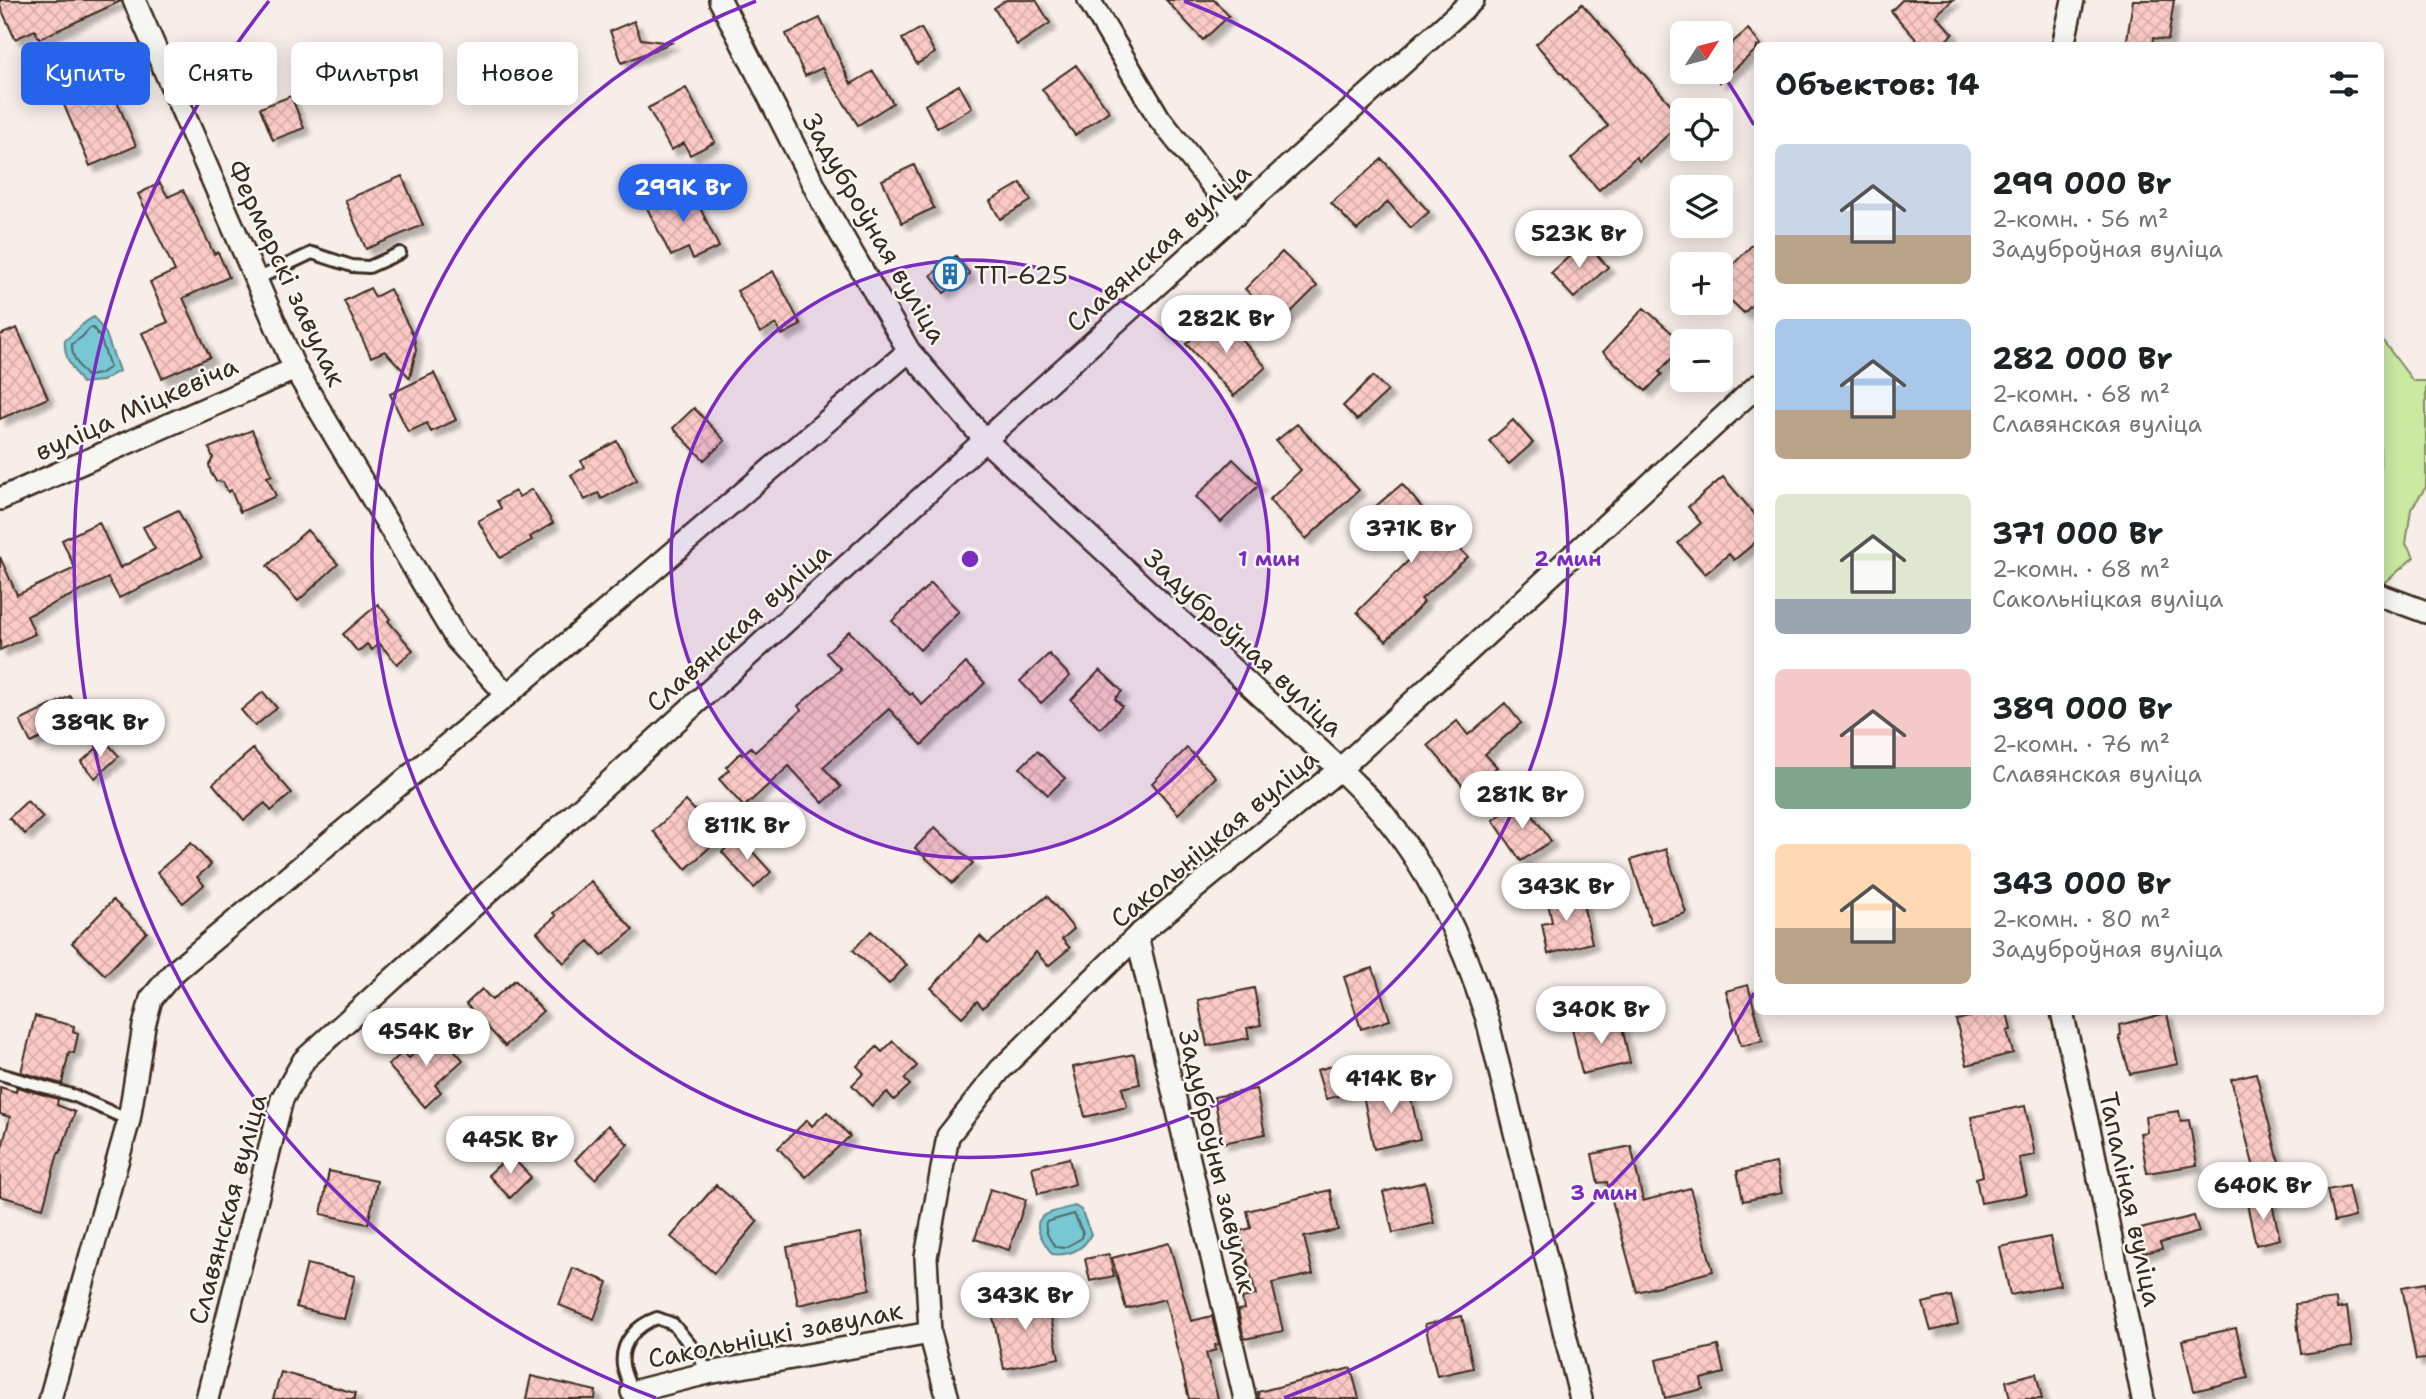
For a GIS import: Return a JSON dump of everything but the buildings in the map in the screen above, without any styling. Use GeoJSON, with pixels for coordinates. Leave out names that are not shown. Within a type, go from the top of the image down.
{"type":"FeatureCollection","features":[{"type":"Feature","properties":{"kind":"street","name":"Фермерскі завулак"},"geometry":{"type":"LineString","coordinates":[[134,0],[295,369],[457,640],[507,695]]}},
{"type":"Feature","properties":{"kind":"street","name":"Задуброўная вуліца"},"geometry":{"type":"LineString","coordinates":[[720,0],[824,205],[909,351],[985,440],[1340,769],[1381,811],[1403,842],[1447,916],[1472,972],[1487,1019],[1581,1399]]}},
{"type":"Feature","properties":{"kind":"street"},"geometry":{"type":"LineString","coordinates":[[1089,0],[1159,118],[1236,215]]}},
{"type":"Feature","properties":{"kind":"street","name":"Славянская вуліца"},"geometry":{"type":"LineString","coordinates":[[207,1399],[282,1099],[304,1060],[1473,0]]}},
{"type":"Feature","properties":{"kind":"street"},"geometry":{"type":"LineString","coordinates":[[2064,42],[2073,0]]}},
{"type":"Feature","properties":{"kind":"street"},"geometry":{"type":"LineString","coordinates":[[50,1399],[129,1120],[151,999],[173,973],[507,695],[909,351]]}},
{"type":"Feature","properties":{"kind":"street","name":"вуліца Міцкевіча"},"geometry":{"type":"LineString","coordinates":[[0,499],[295,369]]}},
{"type":"Feature","properties":{"kind":"street","name":"Сакольніцкая вуліца"},"geometry":{"type":"LineString","coordinates":[[948,1399],[930,1333],[926,1257],[948,1136],[1000,1070],[1137,936],[1340,769],[1754,389]]}},
{"type":"Feature","properties":{"kind":"street"},"geometry":{"type":"LineString","coordinates":[[2384,596],[2426,612]]}},
{"type":"Feature","properties":{"kind":"street","name":"Задуброўны завулак"},"geometry":{"type":"LineString","coordinates":[[1137,936],[1245,1399]]}},
{"type":"Feature","properties":{"kind":"street","name":"Тапаліная вуліца"},"geometry":{"type":"LineString","coordinates":[[2063,1015],[2091,1138],[2143,1399]]}},
{"type":"Feature","properties":{"kind":"street","name":"Сакольніцкі завулак"},"geometry":{"type":"LineString","coordinates":[[632,1392],[708,1373],[930,1333]]}},
{"type":"Feature","properties":{"kind":"lane"},"geometry":{"type":"LineString","coordinates":[[257,279],[312,253],[352,266],[369,267],[400,253]]}},
{"type":"Feature","properties":{"kind":"lane"},"geometry":{"type":"LineString","coordinates":[[0,1074],[75,1097],[129,1120]]}},
{"type":"Feature","properties":{"kind":"lane"},"geometry":{"type":"LineString","coordinates":[[632,1392],[623,1363],[626,1341],[645,1322],[657,1318],[673,1324],[697,1353],[708,1373]]}},
{"type":"Feature","properties":{"kind":"green space"},"geometry":{"type":"Polygon","coordinates":[[[2384,342],[2413,381],[2426,381],[2426,487],[2411,509],[2406,544],[2414,557],[2386,582],[2384,342]]]}},
{"type":"Feature","properties":{"kind":"water"},"geometry":{"type":"Polygon","coordinates":[[[94,317],[106,334],[119,371],[102,381],[82,383],[67,357],[65,340],[94,317]]]}},
{"type":"Feature","properties":{"kind":"water"},"geometry":{"type":"Polygon","coordinates":[[[1075,1206],[1081,1210],[1091,1234],[1075,1251],[1052,1254],[1039,1232],[1040,1220],[1052,1212],[1075,1206]]]}},
{"type":"Feature","properties":{"kind":"place","name":"ТП-625"},"geometry":{"type":"Point","coordinates":[950,274]}}]}
